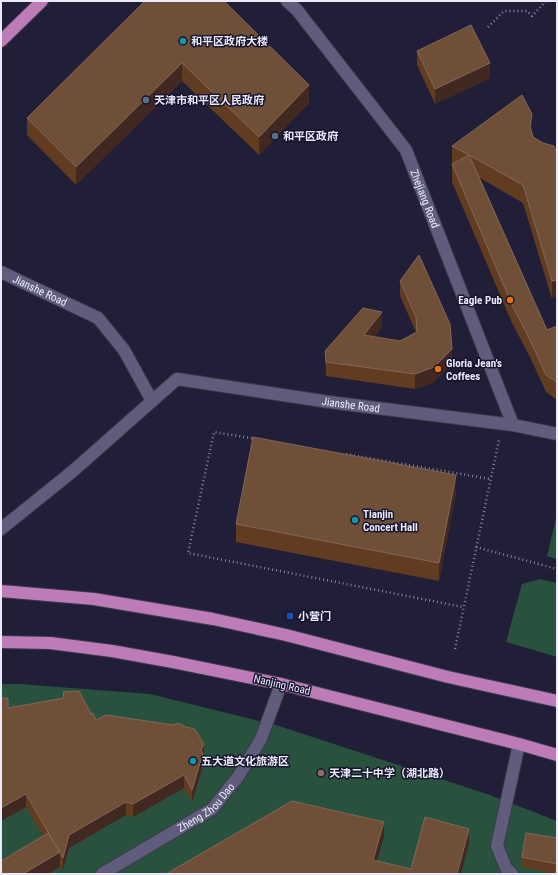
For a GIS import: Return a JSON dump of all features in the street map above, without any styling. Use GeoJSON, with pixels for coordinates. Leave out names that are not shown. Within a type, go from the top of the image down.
{"type":"FeatureCollection","features":[{"type":"Feature","properties":{"kind":"main road"},"geometry":{"type":"LineString","coordinates":[[1,41],[42,1]]}},
{"type":"Feature","properties":{"kind":"main road"},"geometry":{"type":"LineString","coordinates":[[1,591],[94,599],[213,619],[286,634],[448,677],[557,701]]}},
{"type":"Feature","properties":{"kind":"main road","name":"Nanjing Road"},"geometry":{"type":"LineString","coordinates":[[1,642],[50,643],[112,651],[174,662],[281,684],[557,755]]}},
{"type":"Feature","properties":{"kind":"street","name":"Zhejiang Road"},"geometry":{"type":"LineString","coordinates":[[287,1],[297,10],[406,150],[508,424]]}},
{"type":"Feature","properties":{"kind":"street","name":"Jianshe Road"},"geometry":{"type":"LineString","coordinates":[[1,272],[98,318],[124,350],[152,401]]}},
{"type":"Feature","properties":{"kind":"street","name":"Jianshe Road"},"geometry":{"type":"LineString","coordinates":[[1,530],[73,471],[177,378],[329,402],[508,424],[557,434]]}},
{"type":"Feature","properties":{"kind":"street","name":"Zheng Zhou Dao"},"geometry":{"type":"LineString","coordinates":[[102,874],[212,809],[238,777],[261,739],[281,684]]}},
{"type":"Feature","properties":{"kind":"street"},"geometry":{"type":"LineString","coordinates":[[512,874],[506,868],[497,846],[519,744]]}},
{"type":"Feature","properties":{"kind":"path"},"geometry":{"type":"LineString","coordinates":[[488,27],[504,11],[527,11],[532,16],[546,1]]}},
{"type":"Feature","properties":{"kind":"path"},"geometry":{"type":"LineString","coordinates":[[455,649],[490,479],[508,424]]}},
{"type":"Feature","properties":{"kind":"path"},"geometry":{"type":"LineString","coordinates":[[260,440],[214,432],[188,552],[463,607]]}},
{"type":"Feature","properties":{"kind":"path"},"geometry":{"type":"LineString","coordinates":[[344,454],[490,479]]}},
{"type":"Feature","properties":{"kind":"path"},"geometry":{"type":"LineString","coordinates":[[476,547],[557,569]]}},
{"type":"Feature","properties":{"kind":"green space"},"geometry":{"type":"Polygon","coordinates":[[[557,514],[557,559],[547,556],[557,514]]]}},
{"type":"Feature","properties":{"kind":"green space"},"geometry":{"type":"Polygon","coordinates":[[[540,579],[557,583],[557,657],[506,642],[522,584],[540,579]]]}},
{"type":"Feature","properties":{"kind":"green space","name":"五大道文化旅游区"},"geometry":{"type":"Polygon","coordinates":[[[1,684],[19,684],[150,694],[279,726],[490,795],[557,821],[557,874],[1,874],[1,684]]]}},
{"type":"Feature","properties":{"kind":"building"},"geometry":{"type":"Polygon","coordinates":[[[145,1],[224,1],[309,85],[259,137],[182,63],[76,167],[27,118],[145,1]]]}},
{"type":"Feature","properties":{"kind":"building"},"geometry":{"type":"Polygon","coordinates":[[[471,25],[490,63],[435,89],[417,51],[471,25]]]}},
{"type":"Feature","properties":{"kind":"building"},"geometry":{"type":"Polygon","coordinates":[[[522,95],[532,114],[530,126],[533,137],[543,143],[554,146],[557,153],[557,280],[552,281],[523,185],[452,146],[522,95]]]}},
{"type":"Feature","properties":{"kind":"building"},"geometry":{"type":"Polygon","coordinates":[[[469,155],[547,330],[557,326],[557,382],[546,375],[512,305],[452,164],[469,155]]]}},
{"type":"Feature","properties":{"kind":"building"},"geometry":{"type":"Polygon","coordinates":[[[419,255],[450,324],[452,349],[434,367],[415,374],[326,362],[325,351],[363,308],[382,312],[364,335],[400,341],[417,332],[416,317],[400,281],[419,255]]]}},
{"type":"Feature","properties":{"kind":"building"},"geometry":{"type":"Polygon","coordinates":[[[253,437],[456,475],[439,563],[236,524],[253,437]]]}},
{"type":"Feature","properties":{"kind":"building"},"geometry":{"type":"Polygon","coordinates":[[[79,691],[91,714],[93,713],[96,720],[106,715],[173,725],[178,723],[195,729],[204,744],[201,750],[203,753],[192,790],[184,775],[133,804],[126,802],[69,835],[63,858],[26,794],[1,808],[1,698],[8,698],[8,708],[64,698],[63,692],[79,691]]]}},
{"type":"Feature","properties":{"kind":"building"},"geometry":{"type":"Polygon","coordinates":[[[292,801],[384,822],[373,860],[411,869],[425,817],[469,829],[457,874],[166,874],[292,801]]]}},
{"type":"Feature","properties":{"kind":"building"},"geometry":{"type":"Polygon","coordinates":[[[48,833],[60,852],[23,874],[1,874],[1,861],[48,833]]]}},
{"type":"Feature","properties":{"kind":"building"},"geometry":{"type":"Polygon","coordinates":[[[526,833],[557,838],[557,864],[522,857],[526,833]]]}},
{"type":"Feature","properties":{"kind":"place","name":"和平区政府大楼"},"geometry":{"type":"Point","coordinates":[183,41]}},
{"type":"Feature","properties":{"kind":"place","name":"天津市和平区人民政府"},"geometry":{"type":"Point","coordinates":[146,100]}},
{"type":"Feature","properties":{"kind":"place","name":"和平区政府"},"geometry":{"type":"Point","coordinates":[275,136]}},
{"type":"Feature","properties":{"kind":"place","name":"Eagle Pub"},"geometry":{"type":"Point","coordinates":[510,300]}},
{"type":"Feature","properties":{"kind":"place","name":"Gloria Jean's Coffees"},"geometry":{"type":"Point","coordinates":[438,369]}},
{"type":"Feature","properties":{"kind":"place","name":"Tianjin Concert Hall"},"geometry":{"type":"Point","coordinates":[355,520]}},
{"type":"Feature","properties":{"kind":"place","name":"小营门"},"geometry":{"type":"Point","coordinates":[290,616]}},
{"type":"Feature","properties":{"kind":"place","name":"五大道文化旅游区"},"geometry":{"type":"Point","coordinates":[193,761]}},
{"type":"Feature","properties":{"kind":"place","name":"天津二十中学（湖北路）"},"geometry":{"type":"Point","coordinates":[321,773]}}]}
